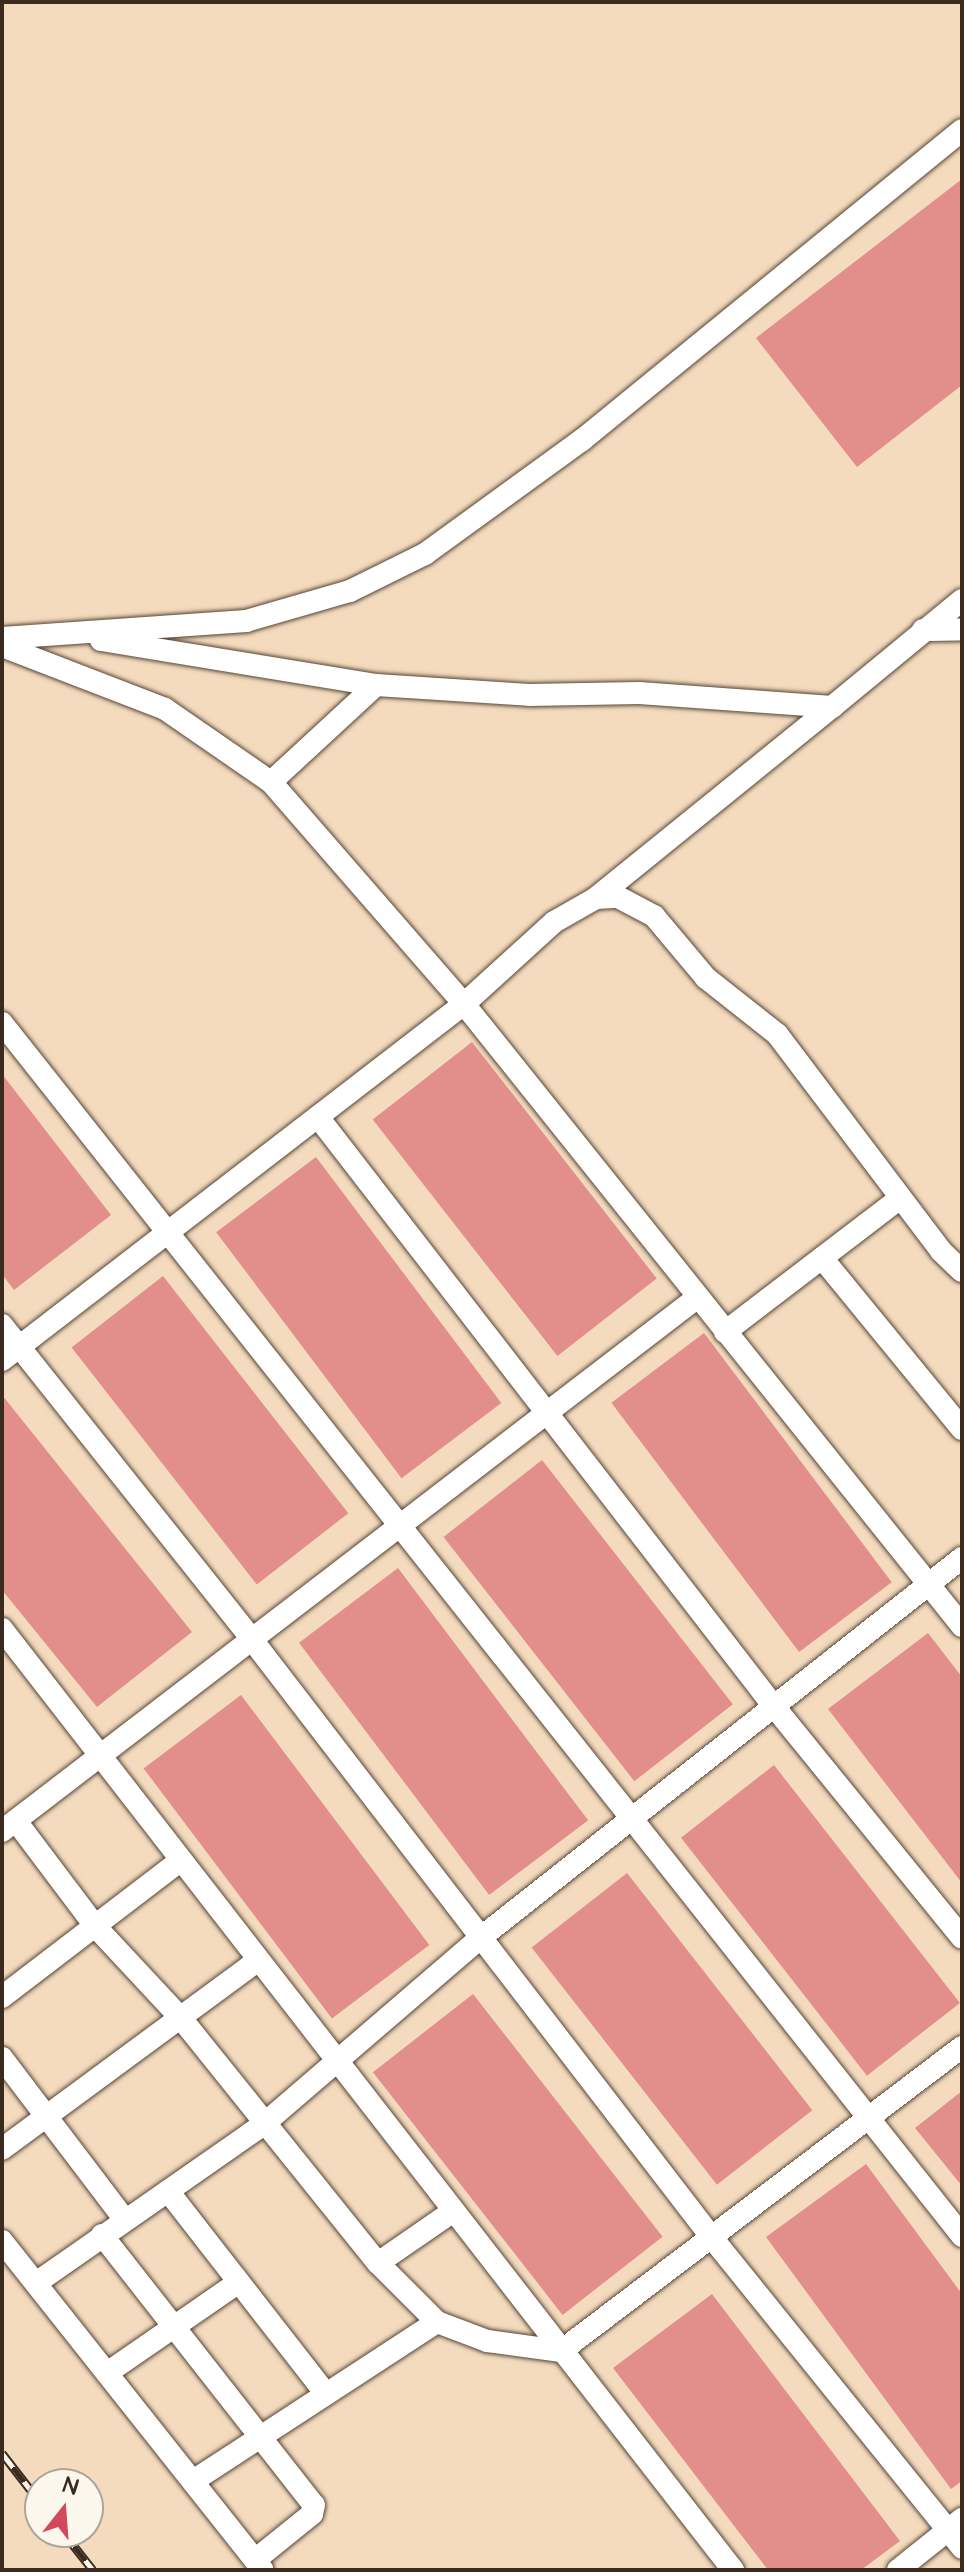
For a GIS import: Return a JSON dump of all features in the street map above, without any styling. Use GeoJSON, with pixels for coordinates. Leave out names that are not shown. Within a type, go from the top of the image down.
{"type":"FeatureCollection","features":[{"type":"Feature","properties":{"kind":"street"},"geometry":{"type":"LineString","coordinates":[[2,638],[210,625],[284,612],[350,591],[425,554],[582,440],[962,130]]}},
{"type":"Feature","properties":{"kind":"street"},"geometry":{"type":"LineString","coordinates":[[11,1354],[166,1231],[464,1004],[554,922],[596,898],[962,600]]}},
{"type":"Feature","properties":{"kind":"street"},"geometry":{"type":"LineString","coordinates":[[923,630],[962,629]]}},
{"type":"Feature","properties":{"kind":"street"},"geometry":{"type":"LineString","coordinates":[[73,634],[289,674],[376,685],[529,695],[639,693],[832,707]]}},
{"type":"Feature","properties":{"kind":"street"},"geometry":{"type":"LineString","coordinates":[[2,646],[165,709],[271,782],[464,1004],[962,1626]]}},
{"type":"Feature","properties":{"kind":"street"},"geometry":{"type":"LineString","coordinates":[[271,782],[376,685]]}},
{"type":"Feature","properties":{"kind":"street"},"geometry":{"type":"LineString","coordinates":[[596,898],[618,897],[646,909],[714,986],[777,1034],[900,1198],[962,1271]]}},
{"type":"Feature","properties":{"kind":"street"},"geometry":{"type":"LineString","coordinates":[[2,1023],[629,1820],[962,2236]]}},
{"type":"Feature","properties":{"kind":"street"},"geometry":{"type":"LineString","coordinates":[[318,1117],[772,1704],[962,1938]]}},
{"type":"Feature","properties":{"kind":"street"},"geometry":{"type":"LineString","coordinates":[[725,1332],[900,1198]]}},
{"type":"Feature","properties":{"kind":"street"},"geometry":{"type":"LineString","coordinates":[[822,1258],[962,1429]]}},
{"type":"Feature","properties":{"kind":"street"},"geometry":{"type":"LineString","coordinates":[[698,1297],[250,1637],[9,1826],[95,1926],[180,2017],[378,2263],[437,2322],[487,2341],[561,2351],[871,2121],[962,2047]]}},
{"type":"Feature","properties":{"kind":"street"},"geometry":{"type":"LineString","coordinates":[[2,1325],[11,1354],[250,1637],[479,1939],[713,2239],[958,2532],[898,2570]]}},
{"type":"Feature","properties":{"kind":"street"},"geometry":{"type":"LineString","coordinates":[[36,2283],[265,2123],[479,1939],[772,1704],[962,1558]]}},
{"type":"Feature","properties":{"kind":"street"},"geometry":{"type":"LineString","coordinates":[[2,1629],[335,2064],[733,2570]]}},
{"type":"Feature","properties":{"kind":"street"},"geometry":{"type":"LineString","coordinates":[[2,1997],[181,1860]]}},
{"type":"Feature","properties":{"kind":"street"},"geometry":{"type":"LineString","coordinates":[[2,2149],[257,1961]]}},
{"type":"Feature","properties":{"kind":"street"},"geometry":{"type":"LineString","coordinates":[[2,2058],[124,2219]]}},
{"type":"Feature","properties":{"kind":"street"},"geometry":{"type":"LineString","coordinates":[[168,2191],[326,2394]]}},
{"type":"Feature","properties":{"kind":"street"},"geometry":{"type":"LineString","coordinates":[[378,2263],[452,2212]]}},
{"type":"Feature","properties":{"kind":"street"},"geometry":{"type":"LineString","coordinates":[[2,2241],[259,2565],[312,2514],[314,2505],[102,2235]]}},
{"type":"Feature","properties":{"kind":"street"},"geometry":{"type":"LineString","coordinates":[[107,2373],[239,2282]]}},
{"type":"Feature","properties":{"kind":"street"},"geometry":{"type":"LineString","coordinates":[[193,2481],[437,2322]]}},
{"type":"Feature","properties":{"kind":"building"},"geometry":{"type":"Polygon","coordinates":[[[962,179],[962,385],[857,467],[756,338],[962,179]]]}},
{"type":"Feature","properties":{"kind":"building"},"geometry":{"type":"Polygon","coordinates":[[[472,1042],[657,1278],[557,1356],[373,1120],[472,1042]]]}},
{"type":"Feature","properties":{"kind":"building"},"geometry":{"type":"Polygon","coordinates":[[[2,1074],[111,1215],[14,1290],[2,1274],[2,1074]]]}},
{"type":"Feature","properties":{"kind":"building"},"geometry":{"type":"Polygon","coordinates":[[[316,1157],[501,1403],[402,1478],[216,1232],[316,1157]]]}},
{"type":"Feature","properties":{"kind":"building"},"geometry":{"type":"Polygon","coordinates":[[[163,1276],[348,1513],[257,1585],[72,1347],[163,1276]]]}},
{"type":"Feature","properties":{"kind":"building"},"geometry":{"type":"Polygon","coordinates":[[[704,1333],[892,1582],[799,1652],[611,1403],[704,1333]]]}},
{"type":"Feature","properties":{"kind":"building"},"geometry":{"type":"Polygon","coordinates":[[[2,1395],[192,1632],[97,1707],[2,1590],[2,1395]]]}},
{"type":"Feature","properties":{"kind":"building"},"geometry":{"type":"Polygon","coordinates":[[[542,1460],[733,1704],[634,1781],[443,1537],[542,1460]]]}},
{"type":"Feature","properties":{"kind":"building"},"geometry":{"type":"Polygon","coordinates":[[[398,1568],[588,1820],[489,1895],[299,1643],[398,1568]]]}},
{"type":"Feature","properties":{"kind":"building"},"geometry":{"type":"Polygon","coordinates":[[[928,1633],[962,1677],[962,1883],[828,1709],[928,1633]]]}},
{"type":"Feature","properties":{"kind":"building"},"geometry":{"type":"Polygon","coordinates":[[[241,1695],[429,1945],[332,2018],[144,1768],[241,1695]]]}},
{"type":"Feature","properties":{"kind":"building"},"geometry":{"type":"Polygon","coordinates":[[[774,1765],[960,2003],[867,2076],[681,1838],[774,1765]]]}},
{"type":"Feature","properties":{"kind":"building"},"geometry":{"type":"Polygon","coordinates":[[[627,1873],[812,2110],[717,2185],[532,1947],[627,1873]]]}},
{"type":"Feature","properties":{"kind":"building"},"geometry":{"type":"Polygon","coordinates":[[[473,1994],[663,2237],[563,2315],[373,2072],[473,1994]]]}},
{"type":"Feature","properties":{"kind":"building"},"geometry":{"type":"Polygon","coordinates":[[[962,2091],[962,2186],[915,2128],[962,2091]]]}},
{"type":"Feature","properties":{"kind":"building"},"geometry":{"type":"Polygon","coordinates":[[[866,2164],[962,2294],[962,2481],[951,2489],[766,2237],[866,2164]]]}},
{"type":"Feature","properties":{"kind":"building"},"geometry":{"type":"Polygon","coordinates":[[[712,2294],[900,2541],[861,2570],[768,2570],[613,2368],[712,2294]]]}},
{"type":"Feature","properties":{"kind":"railway"},"geometry":{"type":"LineString","coordinates":[[2,2453],[24,2481]]}},
{"type":"Feature","properties":{"kind":"railway"},"geometry":{"type":"LineString","coordinates":[[76,2548],[93,2570]]}}]}
